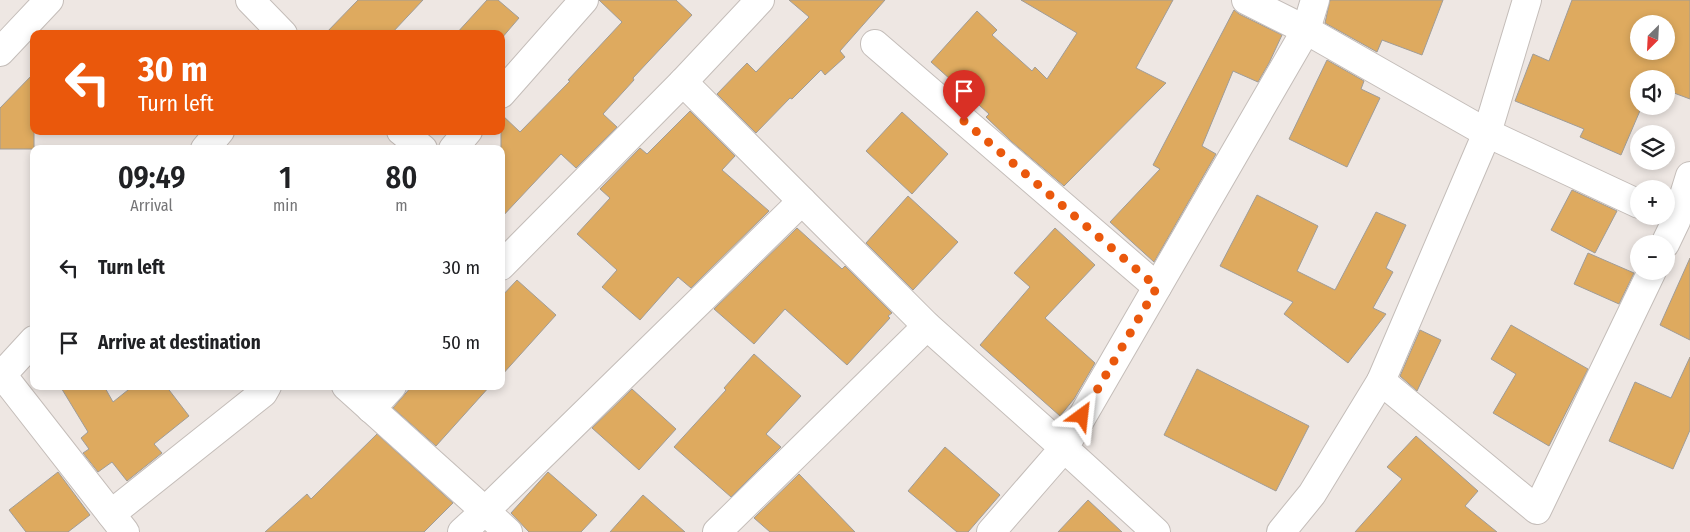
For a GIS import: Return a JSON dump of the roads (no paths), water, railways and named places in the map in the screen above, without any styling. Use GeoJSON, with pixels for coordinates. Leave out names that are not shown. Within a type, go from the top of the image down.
{"type":"FeatureCollection","features":[{"type":"Feature","properties":{"kind":"street"},"geometry":{"type":"LineString","coordinates":[[0,52],[49,0]]}},
{"type":"Feature","properties":{"kind":"street"},"geometry":{"type":"LineString","coordinates":[[250,0],[279,30]]}},
{"type":"Feature","properties":{"kind":"street"},"geometry":{"type":"LineString","coordinates":[[505,89],[584,0]]}},
{"type":"Feature","properties":{"kind":"street"},"geometry":{"type":"LineString","coordinates":[[505,262],[683,82],[760,0]]}},
{"type":"Feature","properties":{"kind":"street"},"geometry":{"type":"LineString","coordinates":[[1246,0],[1306,30],[1487,133],[1630,200]]}},
{"type":"Feature","properties":{"kind":"street"},"geometry":{"type":"LineString","coordinates":[[991,532],[1064,448],[1306,30],[1315,0]]}},
{"type":"Feature","properties":{"kind":"street"},"geometry":{"type":"LineString","coordinates":[[1281,532],[1312,494],[1381,381],[1487,133],[1527,0]]}},
{"type":"Feature","properties":{"kind":"street"},"geometry":{"type":"LineString","coordinates":[[875,44],[1157,287]]}},
{"type":"Feature","properties":{"kind":"street"},"geometry":{"type":"LineString","coordinates":[[683,82],[927,326],[1156,532]]}},
{"type":"Feature","properties":{"kind":"street"},"geometry":{"type":"LineString","coordinates":[[208,145],[217,135]]}},
{"type":"Feature","properties":{"kind":"street"},"geometry":{"type":"LineString","coordinates":[[406,135],[418,145]]}},
{"type":"Feature","properties":{"kind":"street"},"geometry":{"type":"LineString","coordinates":[[456,145],[465,135]]}},
{"type":"Feature","properties":{"kind":"street"},"geometry":{"type":"LineString","coordinates":[[1674,227],[1690,176]]}},
{"type":"Feature","properties":{"kind":"street"},"geometry":{"type":"LineString","coordinates":[[462,532],[485,512],[802,201]]}},
{"type":"Feature","properties":{"kind":"street"},"geometry":{"type":"LineString","coordinates":[[1381,381],[1537,510],[1648,280]]}},
{"type":"Feature","properties":{"kind":"street"},"geometry":{"type":"LineString","coordinates":[[717,532],[927,326]]}},
{"type":"Feature","properties":{"kind":"street"},"geometry":{"type":"LineString","coordinates":[[30,344],[1,374],[118,523],[265,390]]}},
{"type":"Feature","properties":{"kind":"street"},"geometry":{"type":"LineString","coordinates":[[350,390],[508,532]]}},
{"type":"Feature","properties":{"kind":"street"},"geometry":{"type":"LineString","coordinates":[[371,409],[388,390]]}}]}
